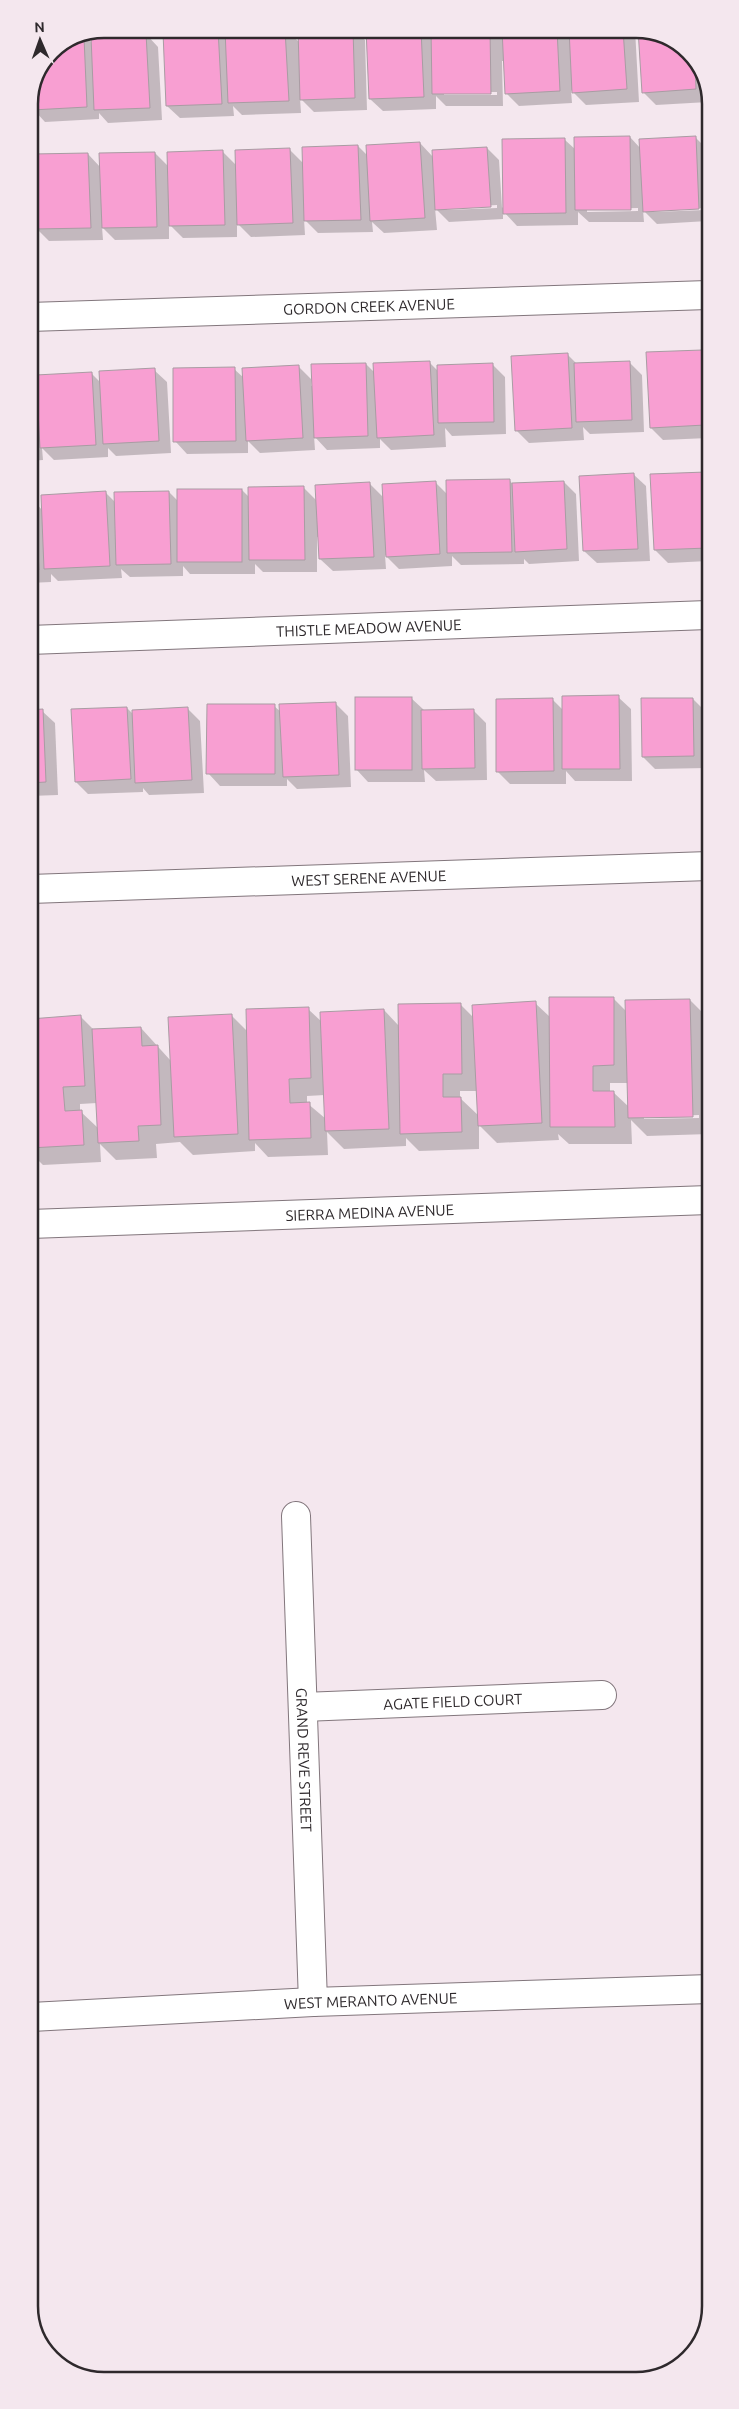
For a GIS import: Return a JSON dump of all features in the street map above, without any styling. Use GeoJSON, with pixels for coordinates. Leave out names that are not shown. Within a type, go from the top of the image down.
{"type":"FeatureCollection","features":[{"type":"Feature","properties":{"kind":"street","name":"GORDON CREEK AVENUE"},"geometry":{"type":"LineString","coordinates":[[37,317],[702,295]]}},
{"type":"Feature","properties":{"kind":"street","name":"THISTLE MEADOW AVENUE"},"geometry":{"type":"LineString","coordinates":[[37,640],[702,615]]}},
{"type":"Feature","properties":{"kind":"street","name":"WEST SERENE AVENUE"},"geometry":{"type":"LineString","coordinates":[[37,889],[702,866]]}},
{"type":"Feature","properties":{"kind":"street","name":"SIERRA MEDINA AVENUE"},"geometry":{"type":"LineString","coordinates":[[37,1224],[702,1200]]}},
{"type":"Feature","properties":{"kind":"street","name":"GRAND REVE STREET"},"geometry":{"type":"LineString","coordinates":[[296,1516],[313,2002]]}},
{"type":"Feature","properties":{"kind":"street","name":"AGATE FIELD COURT"},"geometry":{"type":"LineString","coordinates":[[303,1707],[602,1695]]}},
{"type":"Feature","properties":{"kind":"street","name":"WEST MERANTO AVENUE"},"geometry":{"type":"LineString","coordinates":[[37,2017],[313,2002],[702,1989]]}},
{"type":"Feature","properties":{"kind":"building"},"geometry":{"type":"Polygon","coordinates":[[[146,38],[150,108],[94,110],[91,39],[146,38]]]}},
{"type":"Feature","properties":{"kind":"building"},"geometry":{"type":"Polygon","coordinates":[[[163,38],[218,38],[222,104],[166,106],[163,38]]]}},
{"type":"Feature","properties":{"kind":"building"},"geometry":{"type":"Polygon","coordinates":[[[225,38],[286,38],[289,101],[228,103],[225,38]]]}},
{"type":"Feature","properties":{"kind":"building"},"geometry":{"type":"Polygon","coordinates":[[[298,38],[353,38],[355,98],[300,100],[298,38]]]}},
{"type":"Feature","properties":{"kind":"building"},"geometry":{"type":"Polygon","coordinates":[[[366,38],[421,38],[424,97],[369,99],[366,38]]]}},
{"type":"Feature","properties":{"kind":"building"},"geometry":{"type":"Polygon","coordinates":[[[431,38],[490,38],[491,94],[432,94],[431,38]]]}},
{"type":"Feature","properties":{"kind":"building"},"geometry":{"type":"Polygon","coordinates":[[[502,38],[557,38],[560,91],[505,94],[502,38]]]}},
{"type":"Feature","properties":{"kind":"building"},"geometry":{"type":"Polygon","coordinates":[[[569,38],[624,38],[627,89],[572,93],[569,38]]]}},
{"type":"Feature","properties":{"kind":"building"},"geometry":{"type":"Polygon","coordinates":[[[639,38],[656,41],[676,51],[690,67],[696,77],[696,89],[642,93],[639,38]]]}},
{"type":"Feature","properties":{"kind":"building"},"geometry":{"type":"Polygon","coordinates":[[[84,41],[87,107],[37,110],[39,91],[49,67],[51,65],[65,65],[65,51],[84,41]]]}},
{"type":"Feature","properties":{"kind":"building"},"geometry":{"type":"Polygon","coordinates":[[[630,136],[631,210],[575,210],[574,137],[630,136]]]}},
{"type":"Feature","properties":{"kind":"building"},"geometry":{"type":"Polygon","coordinates":[[[696,136],[699,209],[643,212],[639,139],[696,136]]]}},
{"type":"Feature","properties":{"kind":"building"},"geometry":{"type":"Polygon","coordinates":[[[565,138],[566,213],[503,214],[502,139],[565,138]]]}},
{"type":"Feature","properties":{"kind":"building"},"geometry":{"type":"Polygon","coordinates":[[[420,142],[425,218],[370,221],[366,145],[420,142]]]}},
{"type":"Feature","properties":{"kind":"building"},"geometry":{"type":"Polygon","coordinates":[[[358,145],[361,220],[304,221],[302,147],[358,145]]]}},
{"type":"Feature","properties":{"kind":"building"},"geometry":{"type":"Polygon","coordinates":[[[487,147],[491,207],[435,210],[432,150],[487,147]]]}},
{"type":"Feature","properties":{"kind":"building"},"geometry":{"type":"Polygon","coordinates":[[[290,148],[293,223],[237,225],[235,150],[290,148]]]}},
{"type":"Feature","properties":{"kind":"building"},"geometry":{"type":"Polygon","coordinates":[[[223,150],[225,225],[169,226],[167,152],[223,150]]]}},
{"type":"Feature","properties":{"kind":"building"},"geometry":{"type":"Polygon","coordinates":[[[155,152],[157,227],[102,228],[99,153],[155,152]]]}},
{"type":"Feature","properties":{"kind":"building"},"geometry":{"type":"Polygon","coordinates":[[[88,153],[91,228],[37,229],[37,154],[88,153]]]}},
{"type":"Feature","properties":{"kind":"building"},"geometry":{"type":"Polygon","coordinates":[[[702,350],[702,425],[650,428],[646,352],[702,350]]]}},
{"type":"Feature","properties":{"kind":"building"},"geometry":{"type":"Polygon","coordinates":[[[568,353],[572,428],[515,431],[511,356],[568,353]]]}},
{"type":"Feature","properties":{"kind":"building"},"geometry":{"type":"Polygon","coordinates":[[[430,361],[434,435],[377,438],[373,363],[430,361]]]}},
{"type":"Feature","properties":{"kind":"building"},"geometry":{"type":"Polygon","coordinates":[[[630,361],[632,420],[576,422],[574,363],[630,361]]]}},
{"type":"Feature","properties":{"kind":"building"},"geometry":{"type":"Polygon","coordinates":[[[366,363],[368,436],[314,438],[311,364],[366,363]]]}},
{"type":"Feature","properties":{"kind":"building"},"geometry":{"type":"Polygon","coordinates":[[[493,363],[494,422],[438,423],[437,365],[493,363]]]}},
{"type":"Feature","properties":{"kind":"building"},"geometry":{"type":"Polygon","coordinates":[[[299,365],[303,438],[246,441],[242,368],[299,365]]]}},
{"type":"Feature","properties":{"kind":"building"},"geometry":{"type":"Polygon","coordinates":[[[235,367],[236,441],[173,442],[173,368],[235,367]]]}},
{"type":"Feature","properties":{"kind":"building"},"geometry":{"type":"Polygon","coordinates":[[[155,368],[159,441],[103,444],[99,371],[155,368]]]}},
{"type":"Feature","properties":{"kind":"building"},"geometry":{"type":"Polygon","coordinates":[[[92,372],[96,445],[40,448],[37,375],[92,372]]]}},
{"type":"Feature","properties":{"kind":"building"},"geometry":{"type":"Polygon","coordinates":[[[702,472],[702,548],[654,550],[650,474],[702,472]]]}},
{"type":"Feature","properties":{"kind":"building"},"geometry":{"type":"Polygon","coordinates":[[[634,473],[638,549],[583,551],[579,476],[634,473]]]}},
{"type":"Feature","properties":{"kind":"building"},"geometry":{"type":"Polygon","coordinates":[[[510,479],[512,552],[447,553],[446,480],[510,479]]]}},
{"type":"Feature","properties":{"kind":"building"},"geometry":{"type":"Polygon","coordinates":[[[436,481],[440,554],[386,557],[382,484],[436,481]]]}},
{"type":"Feature","properties":{"kind":"building"},"geometry":{"type":"Polygon","coordinates":[[[564,481],[567,549],[515,552],[512,483],[564,481]]]}},
{"type":"Feature","properties":{"kind":"building"},"geometry":{"type":"Polygon","coordinates":[[[370,482],[374,557],[319,559],[315,485],[370,482]]]}},
{"type":"Feature","properties":{"kind":"building"},"geometry":{"type":"Polygon","coordinates":[[[304,486],[305,560],[249,560],[248,487],[304,486]]]}},
{"type":"Feature","properties":{"kind":"building"},"geometry":{"type":"Polygon","coordinates":[[[177,489],[242,489],[242,562],[177,562],[177,489]]]}},
{"type":"Feature","properties":{"kind":"building"},"geometry":{"type":"Polygon","coordinates":[[[106,491],[110,566],[44,569],[41,495],[106,491]]]}},
{"type":"Feature","properties":{"kind":"building"},"geometry":{"type":"Polygon","coordinates":[[[169,491],[171,564],[116,565],[114,492],[169,491]]]}},
{"type":"Feature","properties":{"kind":"building"},"geometry":{"type":"Polygon","coordinates":[[[37,536],[39,570],[37,570],[37,536]]]}},
{"type":"Feature","properties":{"kind":"building"},"geometry":{"type":"Polygon","coordinates":[[[619,695],[620,769],[562,769],[562,696],[619,695]]]}},
{"type":"Feature","properties":{"kind":"building"},"geometry":{"type":"Polygon","coordinates":[[[355,697],[412,697],[412,770],[355,770],[355,697]]]}},
{"type":"Feature","properties":{"kind":"building"},"geometry":{"type":"Polygon","coordinates":[[[553,698],[554,771],[496,772],[496,699],[553,698]]]}},
{"type":"Feature","properties":{"kind":"building"},"geometry":{"type":"Polygon","coordinates":[[[641,698],[693,698],[694,756],[642,757],[641,698]]]}},
{"type":"Feature","properties":{"kind":"building"},"geometry":{"type":"Polygon","coordinates":[[[336,702],[339,775],[283,777],[279,704],[336,702]]]}},
{"type":"Feature","properties":{"kind":"building"},"geometry":{"type":"Polygon","coordinates":[[[207,704],[275,704],[275,774],[206,774],[207,704]]]}},
{"type":"Feature","properties":{"kind":"building"},"geometry":{"type":"Polygon","coordinates":[[[127,707],[131,779],[75,782],[71,709],[127,707]]]}},
{"type":"Feature","properties":{"kind":"building"},"geometry":{"type":"Polygon","coordinates":[[[188,707],[192,780],[135,783],[132,710],[188,707]]]}},
{"type":"Feature","properties":{"kind":"building"},"geometry":{"type":"Polygon","coordinates":[[[37,709],[43,709],[46,782],[37,783],[37,709]]]}},
{"type":"Feature","properties":{"kind":"building"},"geometry":{"type":"Polygon","coordinates":[[[474,709],[475,768],[422,769],[421,710],[474,709]]]}},
{"type":"Feature","properties":{"kind":"building"},"geometry":{"type":"Polygon","coordinates":[[[549,997],[614,997],[614,1065],[593,1066],[593,1091],[614,1091],[615,1127],[550,1127],[549,997]]]}},
{"type":"Feature","properties":{"kind":"building"},"geometry":{"type":"Polygon","coordinates":[[[690,999],[693,1117],[628,1118],[625,1000],[690,999]]]}},
{"type":"Feature","properties":{"kind":"building"},"geometry":{"type":"Polygon","coordinates":[[[536,1001],[542,1123],[478,1126],[472,1005],[536,1001]]]}},
{"type":"Feature","properties":{"kind":"building"},"geometry":{"type":"Polygon","coordinates":[[[461,1003],[462,1074],[443,1074],[443,1097],[461,1097],[462,1132],[400,1134],[398,1004],[461,1003]]]}},
{"type":"Feature","properties":{"kind":"building"},"geometry":{"type":"Polygon","coordinates":[[[309,1007],[311,1078],[289,1079],[290,1103],[310,1102],[311,1138],[249,1140],[246,1009],[309,1007]]]}},
{"type":"Feature","properties":{"kind":"building"},"geometry":{"type":"Polygon","coordinates":[[[384,1009],[389,1129],[325,1131],[320,1012],[384,1009]]]}},
{"type":"Feature","properties":{"kind":"building"},"geometry":{"type":"Polygon","coordinates":[[[232,1014],[238,1134],[174,1137],[168,1017],[232,1014]]]}},
{"type":"Feature","properties":{"kind":"building"},"geometry":{"type":"Polygon","coordinates":[[[81,1015],[85,1086],[63,1087],[65,1111],[82,1110],[84,1145],[37,1148],[37,1018],[81,1015]]]}},
{"type":"Feature","properties":{"kind":"building"},"geometry":{"type":"Polygon","coordinates":[[[141,1027],[142,1046],[158,1045],[161,1125],[138,1126],[139,1141],[98,1143],[92,1029],[141,1027]]]}}]}
